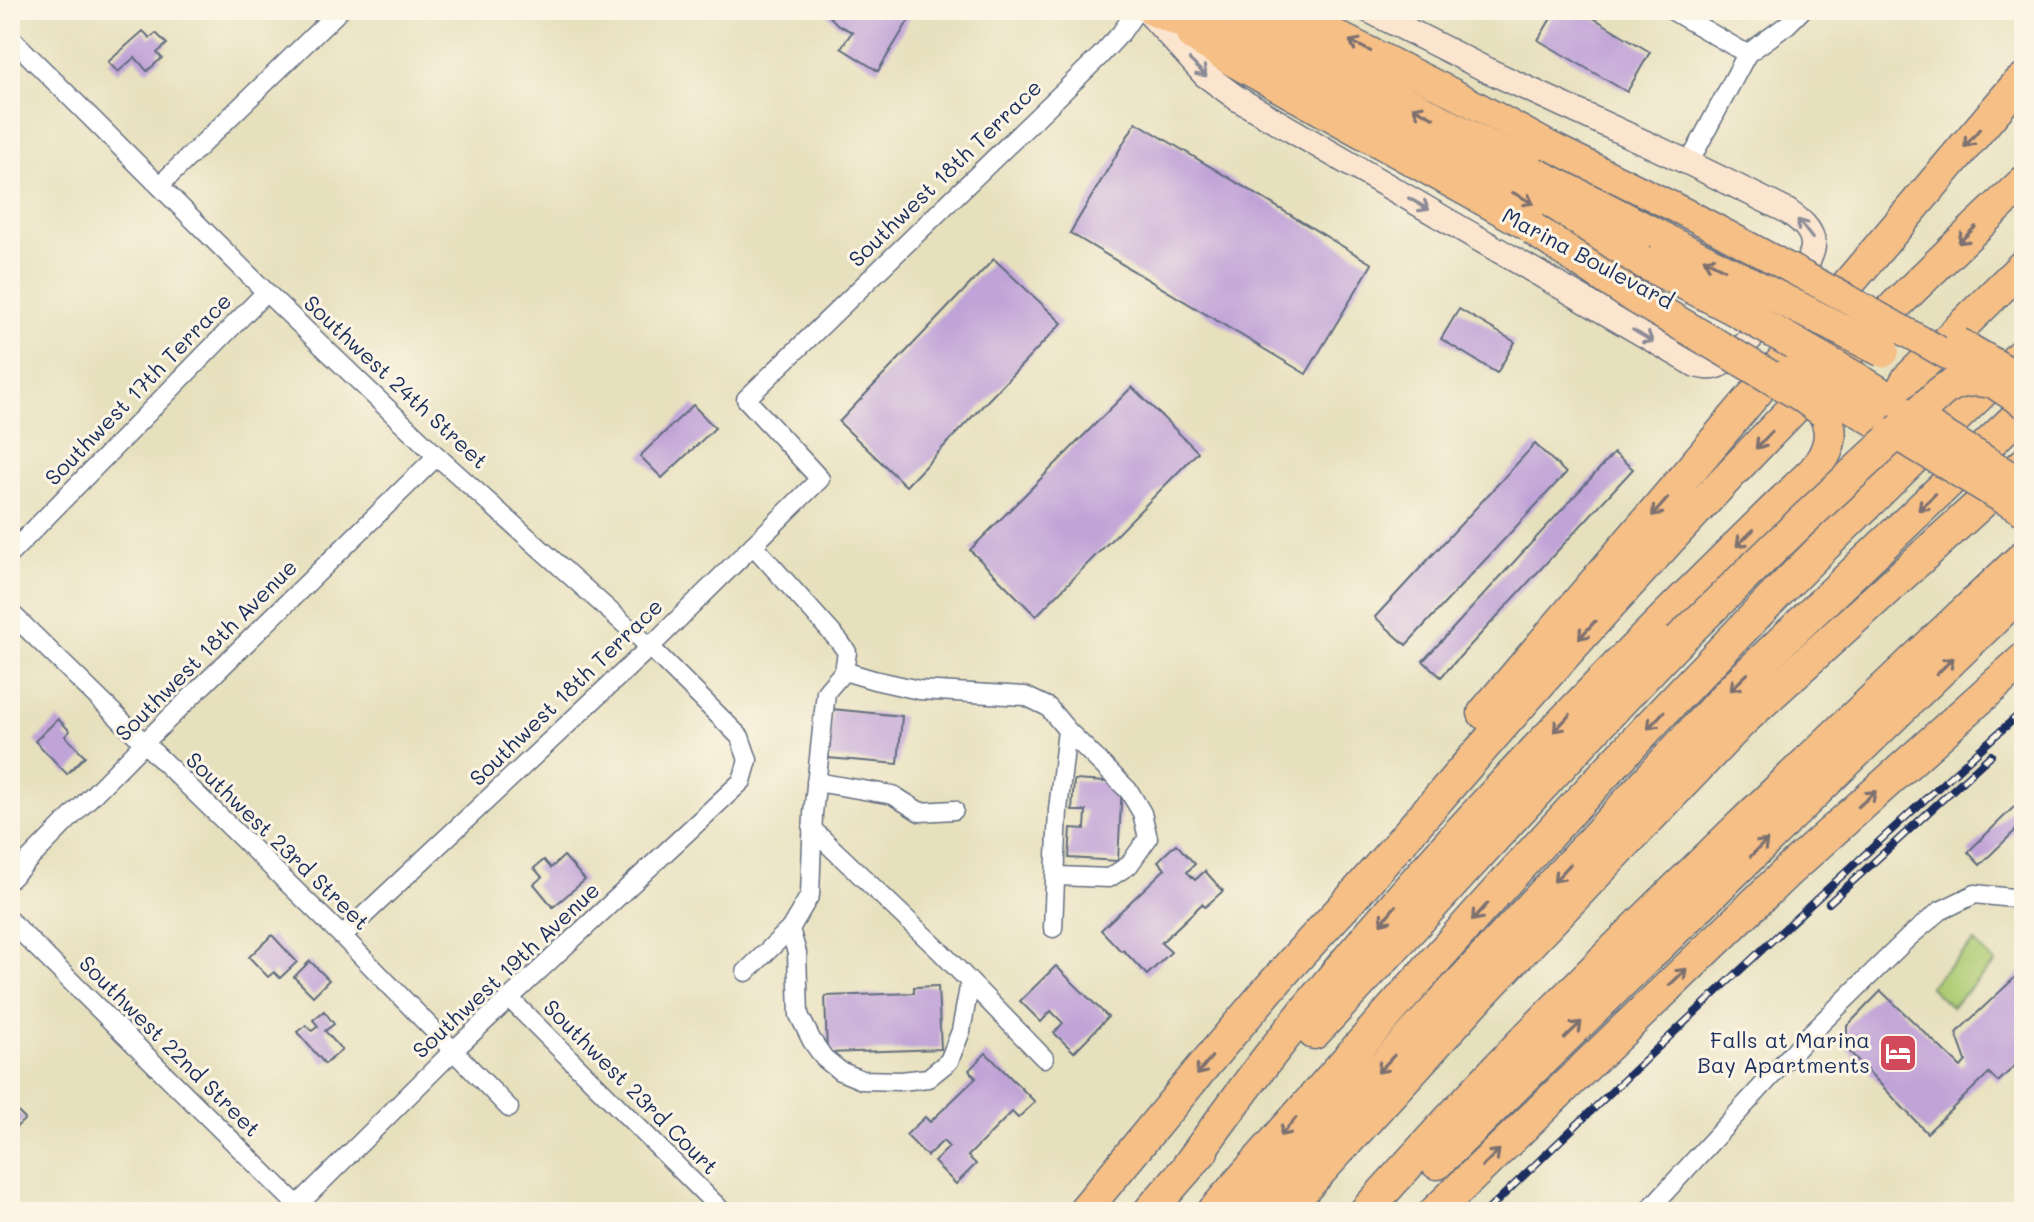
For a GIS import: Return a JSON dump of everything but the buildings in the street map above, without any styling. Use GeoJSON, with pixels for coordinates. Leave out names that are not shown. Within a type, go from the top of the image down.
{"type":"FeatureCollection","features":[{"type":"Feature","properties":{"kind":"highway"},"geometry":{"type":"LineString","coordinates":[[1150,10],[1242,46],[1734,309],[1838,396]]}},
{"type":"Feature","properties":{"kind":"highway"},"geometry":{"type":"LineString","coordinates":[[1231,10],[1665,240],[1883,351],[1912,354],[1947,340]]}},
{"type":"Feature","properties":{"kind":"highway"},"geometry":{"type":"LineString","coordinates":[[1291,964],[1339,884],[2024,79]]}},
{"type":"Feature","properties":{"kind":"highway"},"geometry":{"type":"LineString","coordinates":[[1083,1212],[1291,964],[1675,534],[1874,327],[2024,182]]}},
{"type":"Feature","properties":{"kind":"highway"},"geometry":{"type":"LineString","coordinates":[[1302,1212],[1662,829],[1842,654],[2024,486],[1899,423],[1878,392],[1838,396],[1801,395],[1628,293],[1533,229]]}},
{"type":"Feature","properties":{"kind":"highway"},"geometry":{"type":"LineString","coordinates":[[1899,423],[1902,408],[1900,396],[1904,385],[2024,265]]}},
{"type":"Feature","properties":{"kind":"highway"},"geometry":{"type":"LineString","coordinates":[[1213,1212],[1674,700],[1774,597],[2024,352]]}},
{"type":"Feature","properties":{"kind":"highway"},"geometry":{"type":"LineString","coordinates":[[1149,1212],[1188,1166],[1679,640],[1941,392],[1960,381],[1987,381]]}},
{"type":"Feature","properties":{"kind":"highway"},"geometry":{"type":"LineString","coordinates":[[1188,1166],[1291,1029],[1442,851],[1607,675],[1819,464],[1831,440],[1829,424],[1838,396]]}},
{"type":"Feature","properties":{"kind":"highway"},"geometry":{"type":"LineString","coordinates":[[1249,1212],[1733,688],[2024,407]]}},
{"type":"Feature","properties":{"kind":"highway"},"geometry":{"type":"LineString","coordinates":[[1283,1212],[1482,993],[1742,721],[2024,464]]}},
{"type":"Feature","properties":{"kind":"highway"},"geometry":{"type":"LineString","coordinates":[[1365,1212],[1518,1048],[1743,824],[2024,556]]}},
{"type":"Feature","properties":{"kind":"highway"},"geometry":{"type":"LineString","coordinates":[[1386,1212],[2024,590]]}},
{"type":"Feature","properties":{"kind":"highway"},"geometry":{"type":"LineString","coordinates":[[1435,1212],[1787,872],[2024,659]]}},
{"type":"Feature","properties":{"kind":"main road"},"geometry":{"type":"LineString","coordinates":[[1150,10],[1204,74],[1238,99],[1696,365],[1709,368],[1727,361],[1770,317],[1808,262],[1813,251],[1813,240],[1808,229],[1787,211],[1487,70],[1368,10]]}},
{"type":"Feature","properties":{"kind":"main road","name":"Marina Boulevard"},"geometry":{"type":"LineString","coordinates":[[1150,10],[1229,60],[1533,229]]}},
{"type":"Feature","properties":{"kind":"main road"},"geometry":{"type":"LineString","coordinates":[[1293,10],[1455,94],[1553,140],[1682,194],[1838,275],[2024,380]]}},
{"type":"Feature","properties":{"kind":"main road"},"geometry":{"type":"LineString","coordinates":[[1553,140],[1963,364],[2024,407]]}},
{"type":"Feature","properties":{"kind":"main road"},"geometry":{"type":"LineString","coordinates":[[1899,423],[2024,512]]}},
{"type":"Feature","properties":{"kind":"street"},"geometry":{"type":"LineString","coordinates":[[160,185],[340,10]]}},
{"type":"Feature","properties":{"kind":"street","name":"Southwest 18th Terrace"},"geometry":{"type":"LineString","coordinates":[[342,936],[650,647],[820,479],[746,399],[1041,115],[1121,33],[1137,10]]}},
{"type":"Feature","properties":{"kind":"street"},"geometry":{"type":"LineString","coordinates":[[1671,10],[1747,54]]}},
{"type":"Feature","properties":{"kind":"street"},"geometry":{"type":"LineString","coordinates":[[1689,163],[1747,54],[1802,10]]}},
{"type":"Feature","properties":{"kind":"street","name":"Southwest 24th Street"},"geometry":{"type":"LineString","coordinates":[[10,37],[266,292],[437,456],[650,647],[740,737],[748,760]]}},
{"type":"Feature","properties":{"kind":"street","name":"Southwest 17th Terrace"},"geometry":{"type":"LineString","coordinates":[[10,554],[266,292]]}},
{"type":"Feature","properties":{"kind":"street","name":"Southwest 18th Avenue"},"geometry":{"type":"LineString","coordinates":[[10,879],[437,456]]}},
{"type":"Feature","properties":{"kind":"street"},"geometry":{"type":"LineString","coordinates":[[746,972],[790,929],[810,895],[812,829],[826,692],[844,671],[847,652],[753,545]]}},
{"type":"Feature","properties":{"kind":"street","name":"Southwest 23rd Street"},"geometry":{"type":"LineString","coordinates":[[10,612],[342,936],[509,1108]]}},
{"type":"Feature","properties":{"kind":"street"},"geometry":{"type":"LineString","coordinates":[[844,671],[919,690],[1025,696],[1048,707],[1129,791],[1142,813],[1148,838],[1129,865],[1109,878],[1057,876]]}},
{"type":"Feature","properties":{"kind":"street"},"geometry":{"type":"LineString","coordinates":[[1053,928],[1058,810],[1067,730]]}},
{"type":"Feature","properties":{"kind":"street","name":"Southwest 19th Avenue"},"geometry":{"type":"LineString","coordinates":[[294,1208],[454,1050],[742,781],[748,760]]}},
{"type":"Feature","properties":{"kind":"street"},"geometry":{"type":"LineString","coordinates":[[816,782],[893,795],[920,812],[954,810]]}},
{"type":"Feature","properties":{"kind":"street"},"geometry":{"type":"LineString","coordinates":[[812,829],[1044,1058]]}},
{"type":"Feature","properties":{"kind":"street"},"geometry":{"type":"LineString","coordinates":[[1647,1212],[1806,1038],[1909,937],[1940,911],[1975,894],[2012,898],[2024,904]]}},
{"type":"Feature","properties":{"kind":"street","name":"Southwest 22nd Street"},"geometry":{"type":"LineString","coordinates":[[10,921],[294,1208]]}},
{"type":"Feature","properties":{"kind":"street"},"geometry":{"type":"LineString","coordinates":[[790,929],[797,953],[799,1015],[824,1058],[840,1071],[862,1080],[928,1078],[949,1061],[961,1031],[970,982]]}},
{"type":"Feature","properties":{"kind":"street","name":"Southwest 23rd Court"},"geometry":{"type":"LineString","coordinates":[[510,999],[719,1208]]}},
{"type":"Feature","properties":{"kind":"green space"},"geometry":{"type":"Polygon","coordinates":[[[1974,942],[1995,963],[1951,1007],[1929,986],[1974,942]]]}},
{"type":"Feature","properties":{"kind":"railway"},"geometry":{"type":"LineString","coordinates":[[1486,1212],[1752,959],[2024,710]]}},
{"type":"Feature","properties":{"kind":"railway"},"geometry":{"type":"LineString","coordinates":[[1829,903],[1991,755]]}},
{"type":"Feature","properties":{"kind":"place","name":"Falls at Marina Bay Apartments"},"geometry":{"type":"Point","coordinates":[1898,1053]}}]}
